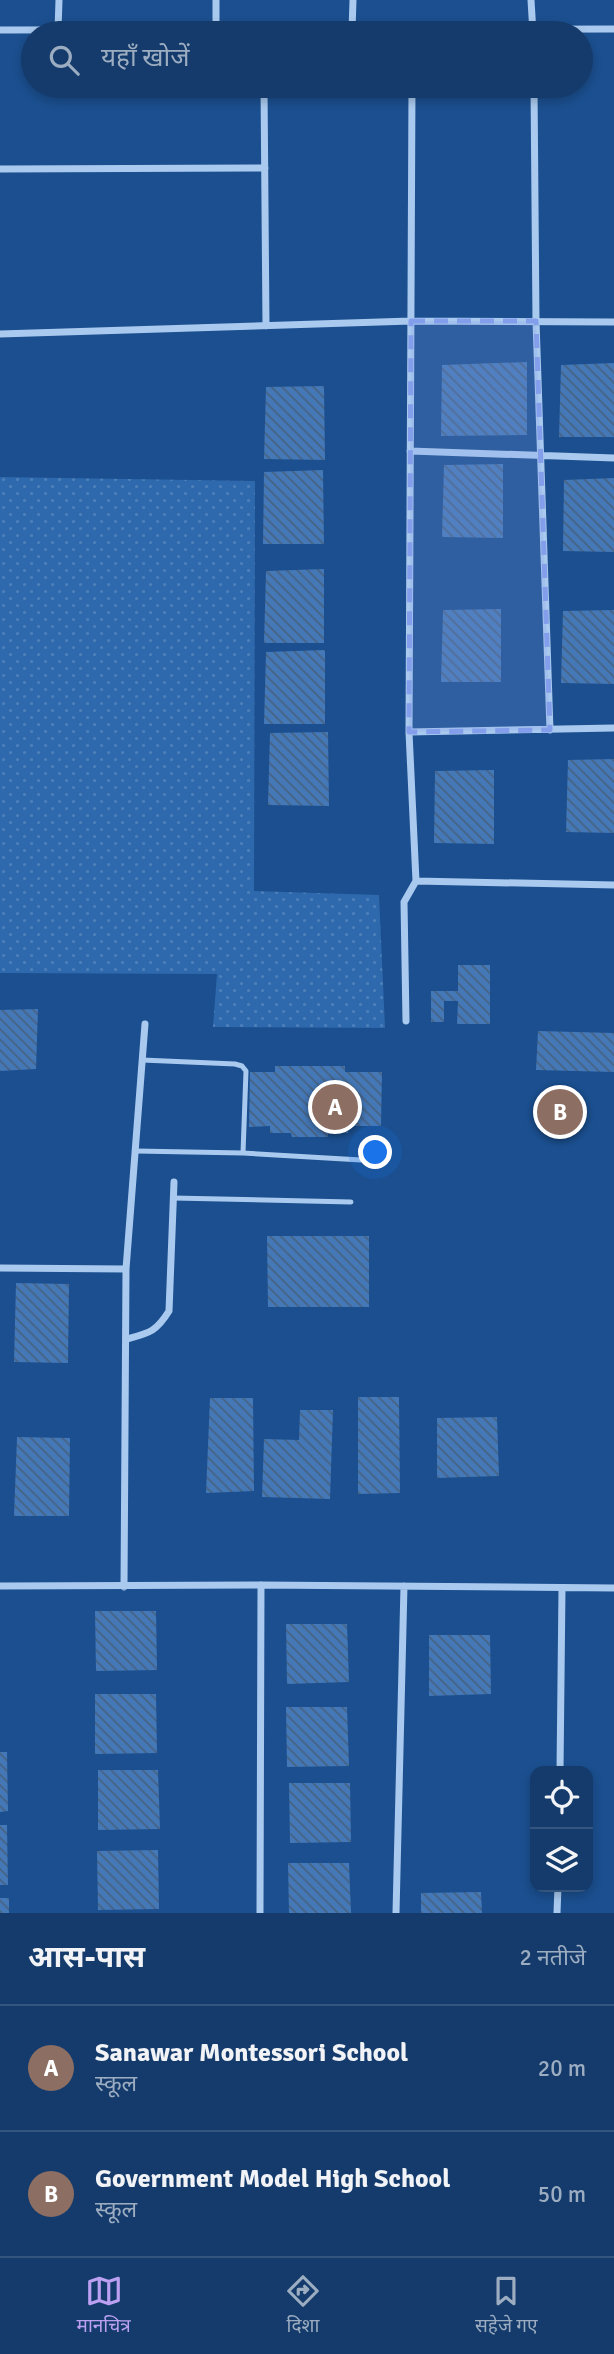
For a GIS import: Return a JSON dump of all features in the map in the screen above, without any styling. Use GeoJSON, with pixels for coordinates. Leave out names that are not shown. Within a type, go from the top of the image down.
{"type":"FeatureCollection","features":[{"type":"Feature","properties":{"kind":"street"},"geometry":{"type":"LineString","coordinates":[[58,21],[59,0]]}},
{"type":"Feature","properties":{"kind":"street"},"geometry":{"type":"LineString","coordinates":[[216,0],[216,21]]}},
{"type":"Feature","properties":{"kind":"street"},"geometry":{"type":"LineString","coordinates":[[352,21],[353,0]]}},
{"type":"Feature","properties":{"kind":"street"},"geometry":{"type":"LineString","coordinates":[[531,0],[532,21]]}},
{"type":"Feature","properties":{"kind":"street"},"geometry":{"type":"LineString","coordinates":[[593,30],[614,29]]}},
{"type":"Feature","properties":{"kind":"street"},"geometry":{"type":"LineString","coordinates":[[0,30],[21,30]]}},
{"type":"Feature","properties":{"kind":"street"},"geometry":{"type":"LineString","coordinates":[[264,98],[266,326]]}},
{"type":"Feature","properties":{"kind":"street"},"geometry":{"type":"LineString","coordinates":[[406,1021],[404,902],[416,881],[409,732],[412,98]]}},
{"type":"Feature","properties":{"kind":"street"},"geometry":{"type":"LineString","coordinates":[[534,98],[536,321],[550,730]]}},
{"type":"Feature","properties":{"kind":"street"},"geometry":{"type":"LineString","coordinates":[[0,169],[265,168]]}},
{"type":"Feature","properties":{"kind":"street"},"geometry":{"type":"LineString","coordinates":[[0,334],[411,321],[614,322]]}},
{"type":"Feature","properties":{"kind":"street"},"geometry":{"type":"LineString","coordinates":[[410,451],[614,458]]}},
{"type":"Feature","properties":{"kind":"street"},"geometry":{"type":"LineString","coordinates":[[409,732],[614,728]]}},
{"type":"Feature","properties":{"kind":"street"},"geometry":{"type":"LineString","coordinates":[[416,881],[614,885]]}},
{"type":"Feature","properties":{"kind":"street"},"geometry":{"type":"LineString","coordinates":[[124,1587],[126,1269],[145,1024]]}},
{"type":"Feature","properties":{"kind":"street"},"geometry":{"type":"LineString","coordinates":[[127,1339],[150,1332],[161,1325],[169,1311],[174,1182]]}},
{"type":"Feature","properties":{"kind":"street"},"geometry":{"type":"LineString","coordinates":[[0,1268],[126,1269]]}},
{"type":"Feature","properties":{"kind":"street"},"geometry":{"type":"LineString","coordinates":[[260,1913],[261,1585]]}},
{"type":"Feature","properties":{"kind":"street"},"geometry":{"type":"LineString","coordinates":[[0,1586],[614,1588]]}},
{"type":"Feature","properties":{"kind":"street"},"geometry":{"type":"LineString","coordinates":[[396,1913],[404,1586]]}},
{"type":"Feature","properties":{"kind":"street"},"geometry":{"type":"LineString","coordinates":[[559,1766],[562,1588]]}},
{"type":"Feature","properties":{"kind":"street"},"geometry":{"type":"LineString","coordinates":[[557,1913],[558,1892]]}},
{"type":"Feature","properties":{"kind":"lane"},"geometry":{"type":"LineString","coordinates":[[142,1060],[235,1063],[242,1066],[246,1071],[243,1153]]}},
{"type":"Feature","properties":{"kind":"lane"},"geometry":{"type":"LineString","coordinates":[[136,1151],[243,1153],[362,1160]]}},
{"type":"Feature","properties":{"kind":"lane"},"geometry":{"type":"LineString","coordinates":[[173,1198],[351,1202]]}},
{"type":"Feature","properties":{"kind":"highlighted area"},"geometry":{"type":"Polygon","coordinates":[[[411,321],[536,321],[550,730],[409,732],[411,321]]]}},
{"type":"Feature","properties":{"kind":"shaded area"},"geometry":{"type":"Polygon","coordinates":[[[0,477],[255,481],[254,891],[379,895],[385,1028],[213,1027],[217,974],[0,973],[0,477]]]}},
{"type":"Feature","properties":{"kind":"building"},"geometry":{"type":"Polygon","coordinates":[[[527,362],[527,435],[441,436],[442,365],[527,362]]]}},
{"type":"Feature","properties":{"kind":"building"},"geometry":{"type":"Polygon","coordinates":[[[614,363],[614,437],[559,437],[561,365],[614,363]]]}},
{"type":"Feature","properties":{"kind":"building"},"geometry":{"type":"Polygon","coordinates":[[[324,386],[325,460],[264,459],[266,387],[324,386]]]}},
{"type":"Feature","properties":{"kind":"building"},"geometry":{"type":"Polygon","coordinates":[[[503,464],[503,538],[442,537],[444,465],[503,464]]]}},
{"type":"Feature","properties":{"kind":"building"},"geometry":{"type":"Polygon","coordinates":[[[323,470],[324,544],[263,544],[264,472],[323,470]]]}},
{"type":"Feature","properties":{"kind":"building"},"geometry":{"type":"Polygon","coordinates":[[[614,478],[614,552],[563,551],[564,480],[614,478]]]}},
{"type":"Feature","properties":{"kind":"building"},"geometry":{"type":"Polygon","coordinates":[[[324,569],[324,643],[264,643],[266,571],[324,569]]]}},
{"type":"Feature","properties":{"kind":"building"},"geometry":{"type":"Polygon","coordinates":[[[501,609],[501,682],[441,682],[443,610],[501,609]]]}},
{"type":"Feature","properties":{"kind":"building"},"geometry":{"type":"Polygon","coordinates":[[[614,610],[614,684],[561,683],[563,611],[614,610]]]}},
{"type":"Feature","properties":{"kind":"building"},"geometry":{"type":"Polygon","coordinates":[[[325,650],[325,724],[264,724],[266,652],[325,650]]]}},
{"type":"Feature","properties":{"kind":"building"},"geometry":{"type":"Polygon","coordinates":[[[328,732],[329,806],[268,805],[270,733],[328,732]]]}},
{"type":"Feature","properties":{"kind":"building"},"geometry":{"type":"Polygon","coordinates":[[[614,759],[614,833],[566,832],[568,760],[614,759]]]}},
{"type":"Feature","properties":{"kind":"building"},"geometry":{"type":"Polygon","coordinates":[[[494,770],[494,844],[434,843],[435,771],[494,770]]]}},
{"type":"Feature","properties":{"kind":"building"},"geometry":{"type":"Polygon","coordinates":[[[458,965],[490,965],[490,1024],[457,1024],[458,1001],[444,1001],[444,1022],[431,1022],[431,991],[458,991],[458,965]]]}},
{"type":"Feature","properties":{"kind":"building"},"geometry":{"type":"Polygon","coordinates":[[[38,1009],[36,1069],[0,1071],[0,1010],[38,1009]]]}},
{"type":"Feature","properties":{"kind":"building"},"geometry":{"type":"Polygon","coordinates":[[[538,1031],[614,1033],[614,1072],[536,1070],[538,1031]]]}},
{"type":"Feature","properties":{"kind":"building"},"geometry":{"type":"Polygon","coordinates":[[[275,1066],[345,1066],[345,1072],[382,1072],[381,1126],[349,1126],[348,1133],[328,1133],[328,1137],[292,1137],[291,1133],[270,1133],[270,1126],[249,1127],[250,1072],[275,1072],[275,1066]]]}},
{"type":"Feature","properties":{"kind":"building"},"geometry":{"type":"Polygon","coordinates":[[[267,1236],[369,1236],[369,1307],[268,1307],[267,1236]]]}},
{"type":"Feature","properties":{"kind":"building"},"geometry":{"type":"Polygon","coordinates":[[[16,1283],[69,1284],[68,1363],[14,1362],[16,1283]]]}},
{"type":"Feature","properties":{"kind":"building"},"geometry":{"type":"Polygon","coordinates":[[[358,1397],[399,1397],[400,1493],[358,1494],[358,1397]]]}},
{"type":"Feature","properties":{"kind":"building"},"geometry":{"type":"Polygon","coordinates":[[[210,1398],[253,1398],[254,1491],[206,1493],[210,1398]]]}},
{"type":"Feature","properties":{"kind":"building"},"geometry":{"type":"Polygon","coordinates":[[[300,1410],[333,1410],[330,1499],[262,1497],[264,1439],[299,1440],[300,1410]]]}},
{"type":"Feature","properties":{"kind":"building"},"geometry":{"type":"Polygon","coordinates":[[[497,1417],[499,1476],[437,1478],[437,1418],[497,1417]]]}},
{"type":"Feature","properties":{"kind":"building"},"geometry":{"type":"Polygon","coordinates":[[[17,1437],[70,1438],[69,1516],[14,1516],[17,1437]]]}},
{"type":"Feature","properties":{"kind":"building"},"geometry":{"type":"Polygon","coordinates":[[[95,1611],[156,1611],[157,1670],[96,1671],[95,1611]]]}},
{"type":"Feature","properties":{"kind":"building"},"geometry":{"type":"Polygon","coordinates":[[[286,1624],[347,1624],[349,1682],[287,1684],[286,1624]]]}},
{"type":"Feature","properties":{"kind":"building"},"geometry":{"type":"Polygon","coordinates":[[[429,1635],[490,1635],[491,1694],[429,1696],[429,1635]]]}},
{"type":"Feature","properties":{"kind":"building"},"geometry":{"type":"Polygon","coordinates":[[[95,1694],[156,1694],[157,1753],[95,1754],[95,1694]]]}},
{"type":"Feature","properties":{"kind":"building"},"geometry":{"type":"Polygon","coordinates":[[[286,1707],[347,1707],[349,1766],[287,1767],[286,1707]]]}},
{"type":"Feature","properties":{"kind":"building"},"geometry":{"type":"Polygon","coordinates":[[[0,1752],[7,1752],[8,1811],[0,1812],[0,1752]]]}},
{"type":"Feature","properties":{"kind":"building"},"geometry":{"type":"Polygon","coordinates":[[[98,1770],[158,1770],[160,1829],[98,1830],[98,1770]]]}},
{"type":"Feature","properties":{"kind":"building"},"geometry":{"type":"Polygon","coordinates":[[[289,1783],[350,1783],[351,1842],[290,1843],[289,1783]]]}},
{"type":"Feature","properties":{"kind":"building"},"geometry":{"type":"Polygon","coordinates":[[[0,1825],[7,1825],[8,1885],[0,1885],[0,1825]]]}},
{"type":"Feature","properties":{"kind":"building"},"geometry":{"type":"Polygon","coordinates":[[[158,1850],[159,1909],[98,1910],[97,1851],[158,1850]]]}},
{"type":"Feature","properties":{"kind":"building"},"geometry":{"type":"Polygon","coordinates":[[[288,1863],[349,1863],[351,1913],[289,1913],[288,1863]]]}},
{"type":"Feature","properties":{"kind":"building"},"geometry":{"type":"Polygon","coordinates":[[[481,1892],[482,1913],[421,1913],[421,1893],[481,1892]]]}},
{"type":"Feature","properties":{"kind":"building"},"geometry":{"type":"Polygon","coordinates":[[[0,1898],[9,1898],[9,1913],[0,1913],[0,1898]]]}},
{"type":"Feature","properties":{"kind":"place","name":"Sanawar Montessori School"},"geometry":{"type":"Point","coordinates":[335,1107]}},
{"type":"Feature","properties":{"kind":"place","name":"Government Model High School"},"geometry":{"type":"Point","coordinates":[560,1112]}}]}
